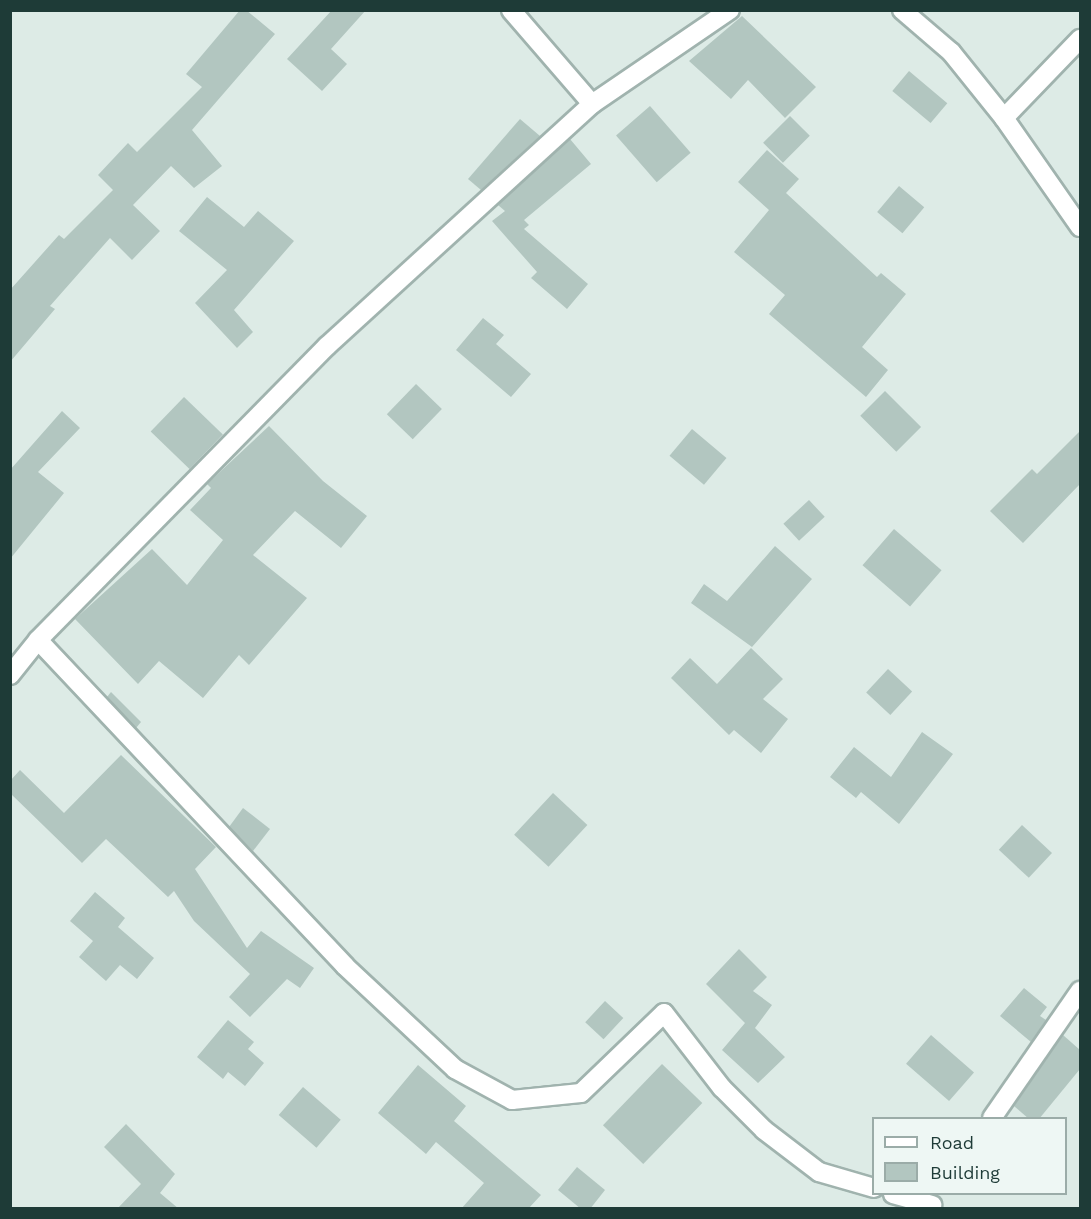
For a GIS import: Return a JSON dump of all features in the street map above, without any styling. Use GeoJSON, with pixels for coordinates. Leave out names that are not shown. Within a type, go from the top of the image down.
{"type":"FeatureCollection","features":[{"type":"Feature","properties":{"kind":"street"},"geometry":{"type":"LineString","coordinates":[[511,10],[592,104]]}},
{"type":"Feature","properties":{"kind":"street"},"geometry":{"type":"LineString","coordinates":[[10,675],[38,640],[327,346],[592,104],[730,10]]}},
{"type":"Feature","properties":{"kind":"street"},"geometry":{"type":"LineString","coordinates":[[902,10],[951,52],[1004,118],[1080,226]]}},
{"type":"Feature","properties":{"kind":"street"},"geometry":{"type":"LineString","coordinates":[[1004,118],[1080,39]]}},
{"type":"Feature","properties":{"kind":"street"},"geometry":{"type":"LineString","coordinates":[[38,640],[329,950],[455,1069],[512,1100],[581,1093],[664,1013],[722,1088],[764,1130],[819,1172],[872,1188]]}},
{"type":"Feature","properties":{"kind":"street"},"geometry":{"type":"LineString","coordinates":[[993,1117],[1080,991]]}},
{"type":"Feature","properties":{"kind":"street"},"geometry":{"type":"LineString","coordinates":[[898,1195],[934,1202]]}},
{"type":"Feature","properties":{"kind":"building"},"geometry":{"type":"Polygon","coordinates":[[[240,10],[246,10],[275,34],[192,130],[222,166],[194,188],[171,166],[133,205],[160,231],[132,260],[110,238],[50,306],[55,309],[10,362],[10,290],[59,235],[64,239],[113,190],[98,175],[128,143],[137,152],[202,87],[186,74],[240,10]]]}},
{"type":"Feature","properties":{"kind":"building"},"geometry":{"type":"Polygon","coordinates":[[[332,10],[366,10],[331,49],[347,64],[322,91],[287,59],[332,10]]]}},
{"type":"Feature","properties":{"kind":"building"},"geometry":{"type":"Polygon","coordinates":[[[742,16],[816,87],[785,118],[748,80],[731,99],[689,61],[742,16]]]}},
{"type":"Feature","properties":{"kind":"building"},"geometry":{"type":"Polygon","coordinates":[[[909,71],[947,103],[931,123],[892,91],[909,71]]]}},
{"type":"Feature","properties":{"kind":"building"},"geometry":{"type":"Polygon","coordinates":[[[650,106],[691,153],[657,182],[616,136],[650,106]]]}},
{"type":"Feature","properties":{"kind":"building"},"geometry":{"type":"Polygon","coordinates":[[[790,116],[810,136],[783,163],[763,143],[790,116]]]}},
{"type":"Feature","properties":{"kind":"building"},"geometry":{"type":"Polygon","coordinates":[[[520,119],[540,136],[481,190],[468,179],[520,119]]]}},
{"type":"Feature","properties":{"kind":"building"},"geometry":{"type":"Polygon","coordinates":[[[570,139],[591,164],[524,220],[529,225],[524,229],[588,284],[567,309],[531,278],[537,272],[492,221],[505,211],[498,205],[570,139]]]}},
{"type":"Feature","properties":{"kind":"building"},"geometry":{"type":"Polygon","coordinates":[[[767,150],[799,179],[786,193],[877,277],[881,273],[906,294],[862,347],[888,370],[866,397],[769,314],[785,295],[734,252],[769,210],[738,182],[767,150]]]}},
{"type":"Feature","properties":{"kind":"building"},"geometry":{"type":"Polygon","coordinates":[[[899,186],[924,207],[902,233],[877,212],[899,186]]]}},
{"type":"Feature","properties":{"kind":"building"},"geometry":{"type":"Polygon","coordinates":[[[207,197],[244,227],[258,211],[294,241],[234,310],[253,332],[237,348],[195,303],[227,270],[179,231],[207,197]]]}},
{"type":"Feature","properties":{"kind":"building"},"geometry":{"type":"Polygon","coordinates":[[[483,318],[504,335],[496,344],[531,374],[511,397],[456,350],[483,318]]]}},
{"type":"Feature","properties":{"kind":"building"},"geometry":{"type":"Polygon","coordinates":[[[416,384],[442,409],[413,439],[387,414],[416,384]]]}},
{"type":"Feature","properties":{"kind":"building"},"geometry":{"type":"Polygon","coordinates":[[[885,391],[921,427],[896,452],[860,416],[885,391]]]}},
{"type":"Feature","properties":{"kind":"building"},"geometry":{"type":"Polygon","coordinates":[[[184,397],[223,435],[190,469],[151,432],[184,397]]]}},
{"type":"Feature","properties":{"kind":"building"},"geometry":{"type":"Polygon","coordinates":[[[62,411],[80,428],[38,472],[64,493],[10,559],[10,470],[62,411]]]}},
{"type":"Feature","properties":{"kind":"building"},"geometry":{"type":"Polygon","coordinates":[[[269,426],[323,481],[367,516],[341,548],[295,511],[253,555],[307,598],[249,665],[239,655],[203,698],[159,661],[138,684],[75,619],[152,549],[187,585],[223,540],[190,510],[211,488],[207,484],[269,426]]]}},
{"type":"Feature","properties":{"kind":"building"},"geometry":{"type":"Polygon","coordinates":[[[692,429],[726,458],[704,485],[670,456],[692,429]]]}},
{"type":"Feature","properties":{"kind":"building"},"geometry":{"type":"Polygon","coordinates":[[[1080,431],[1080,484],[1023,543],[990,511],[1032,469],[1037,474],[1080,431]]]}},
{"type":"Feature","properties":{"kind":"building"},"geometry":{"type":"Polygon","coordinates":[[[809,500],[825,517],[799,541],[783,524],[809,500]]]}},
{"type":"Feature","properties":{"kind":"building"},"geometry":{"type":"Polygon","coordinates":[[[894,529],[942,570],[910,607],[863,565],[894,529]]]}},
{"type":"Feature","properties":{"kind":"building"},"geometry":{"type":"Polygon","coordinates":[[[775,546],[812,579],[752,647],[691,603],[704,584],[727,601],[775,546]]]}},
{"type":"Feature","properties":{"kind":"building"},"geometry":{"type":"Polygon","coordinates":[[[751,648],[783,679],[763,699],[788,719],[761,753],[734,730],[729,735],[671,678],[690,658],[717,684],[751,648]]]}},
{"type":"Feature","properties":{"kind":"building"},"geometry":{"type":"Polygon","coordinates":[[[888,669],[912,692],[890,715],[866,692],[888,669]]]}},
{"type":"Feature","properties":{"kind":"building"},"geometry":{"type":"Polygon","coordinates":[[[111,692],[141,722],[136,728],[107,697],[111,692]]]}},
{"type":"Feature","properties":{"kind":"building"},"geometry":{"type":"Polygon","coordinates":[[[922,732],[953,754],[899,824],[861,792],[856,798],[830,777],[854,747],[891,777],[922,732]]]}},
{"type":"Feature","properties":{"kind":"building"},"geometry":{"type":"Polygon","coordinates":[[[121,755],[216,847],[195,869],[247,948],[261,931],[314,968],[300,988],[287,979],[250,1017],[229,997],[250,974],[194,921],[174,891],[168,897],[106,839],[82,863],[10,793],[10,781],[20,770],[64,813],[121,755]]]}},
{"type":"Feature","properties":{"kind":"building"},"geometry":{"type":"Polygon","coordinates":[[[553,793],[587,825],[548,867],[514,835],[553,793]]]}},
{"type":"Feature","properties":{"kind":"building"},"geometry":{"type":"Polygon","coordinates":[[[243,808],[270,829],[253,851],[229,827],[243,808]]]}},
{"type":"Feature","properties":{"kind":"building"},"geometry":{"type":"Polygon","coordinates":[[[1022,825],[1052,853],[1029,878],[999,850],[1022,825]]]}},
{"type":"Feature","properties":{"kind":"building"},"geometry":{"type":"Polygon","coordinates":[[[95,892],[125,918],[118,927],[154,958],[137,979],[120,965],[106,981],[79,957],[93,941],[70,921],[95,892]]]}},
{"type":"Feature","properties":{"kind":"building"},"geometry":{"type":"Polygon","coordinates":[[[739,949],[767,977],[753,991],[772,1005],[755,1028],[785,1057],[758,1083],[722,1050],[745,1023],[706,984],[739,949]]]}},
{"type":"Feature","properties":{"kind":"building"},"geometry":{"type":"Polygon","coordinates":[[[1024,988],[1047,1007],[1040,1016],[1046,1020],[1031,1042],[1000,1016],[1024,988]]]}},
{"type":"Feature","properties":{"kind":"building"},"geometry":{"type":"Polygon","coordinates":[[[605,1001],[623,1018],[604,1039],[585,1022],[605,1001]]]}},
{"type":"Feature","properties":{"kind":"building"},"geometry":{"type":"Polygon","coordinates":[[[228,1020],[254,1042],[248,1049],[264,1063],[245,1086],[228,1072],[223,1079],[197,1057],[228,1020]]]}},
{"type":"Feature","properties":{"kind":"building"},"geometry":{"type":"Polygon","coordinates":[[[931,1035],[974,1072],[949,1101],[906,1064],[931,1035]]]}},
{"type":"Feature","properties":{"kind":"building"},"geometry":{"type":"Polygon","coordinates":[[[1063,1035],[1080,1050],[1080,1069],[1041,1117],[1027,1117],[1014,1106],[1063,1035]]]}},
{"type":"Feature","properties":{"kind":"building"},"geometry":{"type":"Polygon","coordinates":[[[662,1064],[702,1103],[643,1164],[603,1125],[662,1064]]]}},
{"type":"Feature","properties":{"kind":"building"},"geometry":{"type":"Polygon","coordinates":[[[418,1065],[466,1106],[454,1121],[541,1195],[528,1209],[461,1209],[484,1183],[436,1142],[426,1154],[378,1113],[418,1065]]]}},
{"type":"Feature","properties":{"kind":"building"},"geometry":{"type":"Polygon","coordinates":[[[303,1087],[341,1120],[316,1148],[279,1115],[303,1087]]]}},
{"type":"Feature","properties":{"kind":"building"},"geometry":{"type":"Polygon","coordinates":[[[126,1124],[175,1174],[160,1193],[179,1209],[117,1209],[141,1184],[104,1147],[126,1124]]]}},
{"type":"Feature","properties":{"kind":"building"},"geometry":{"type":"Polygon","coordinates":[[[577,1167],[605,1190],[590,1209],[581,1209],[558,1190],[577,1167]]]}}]}
